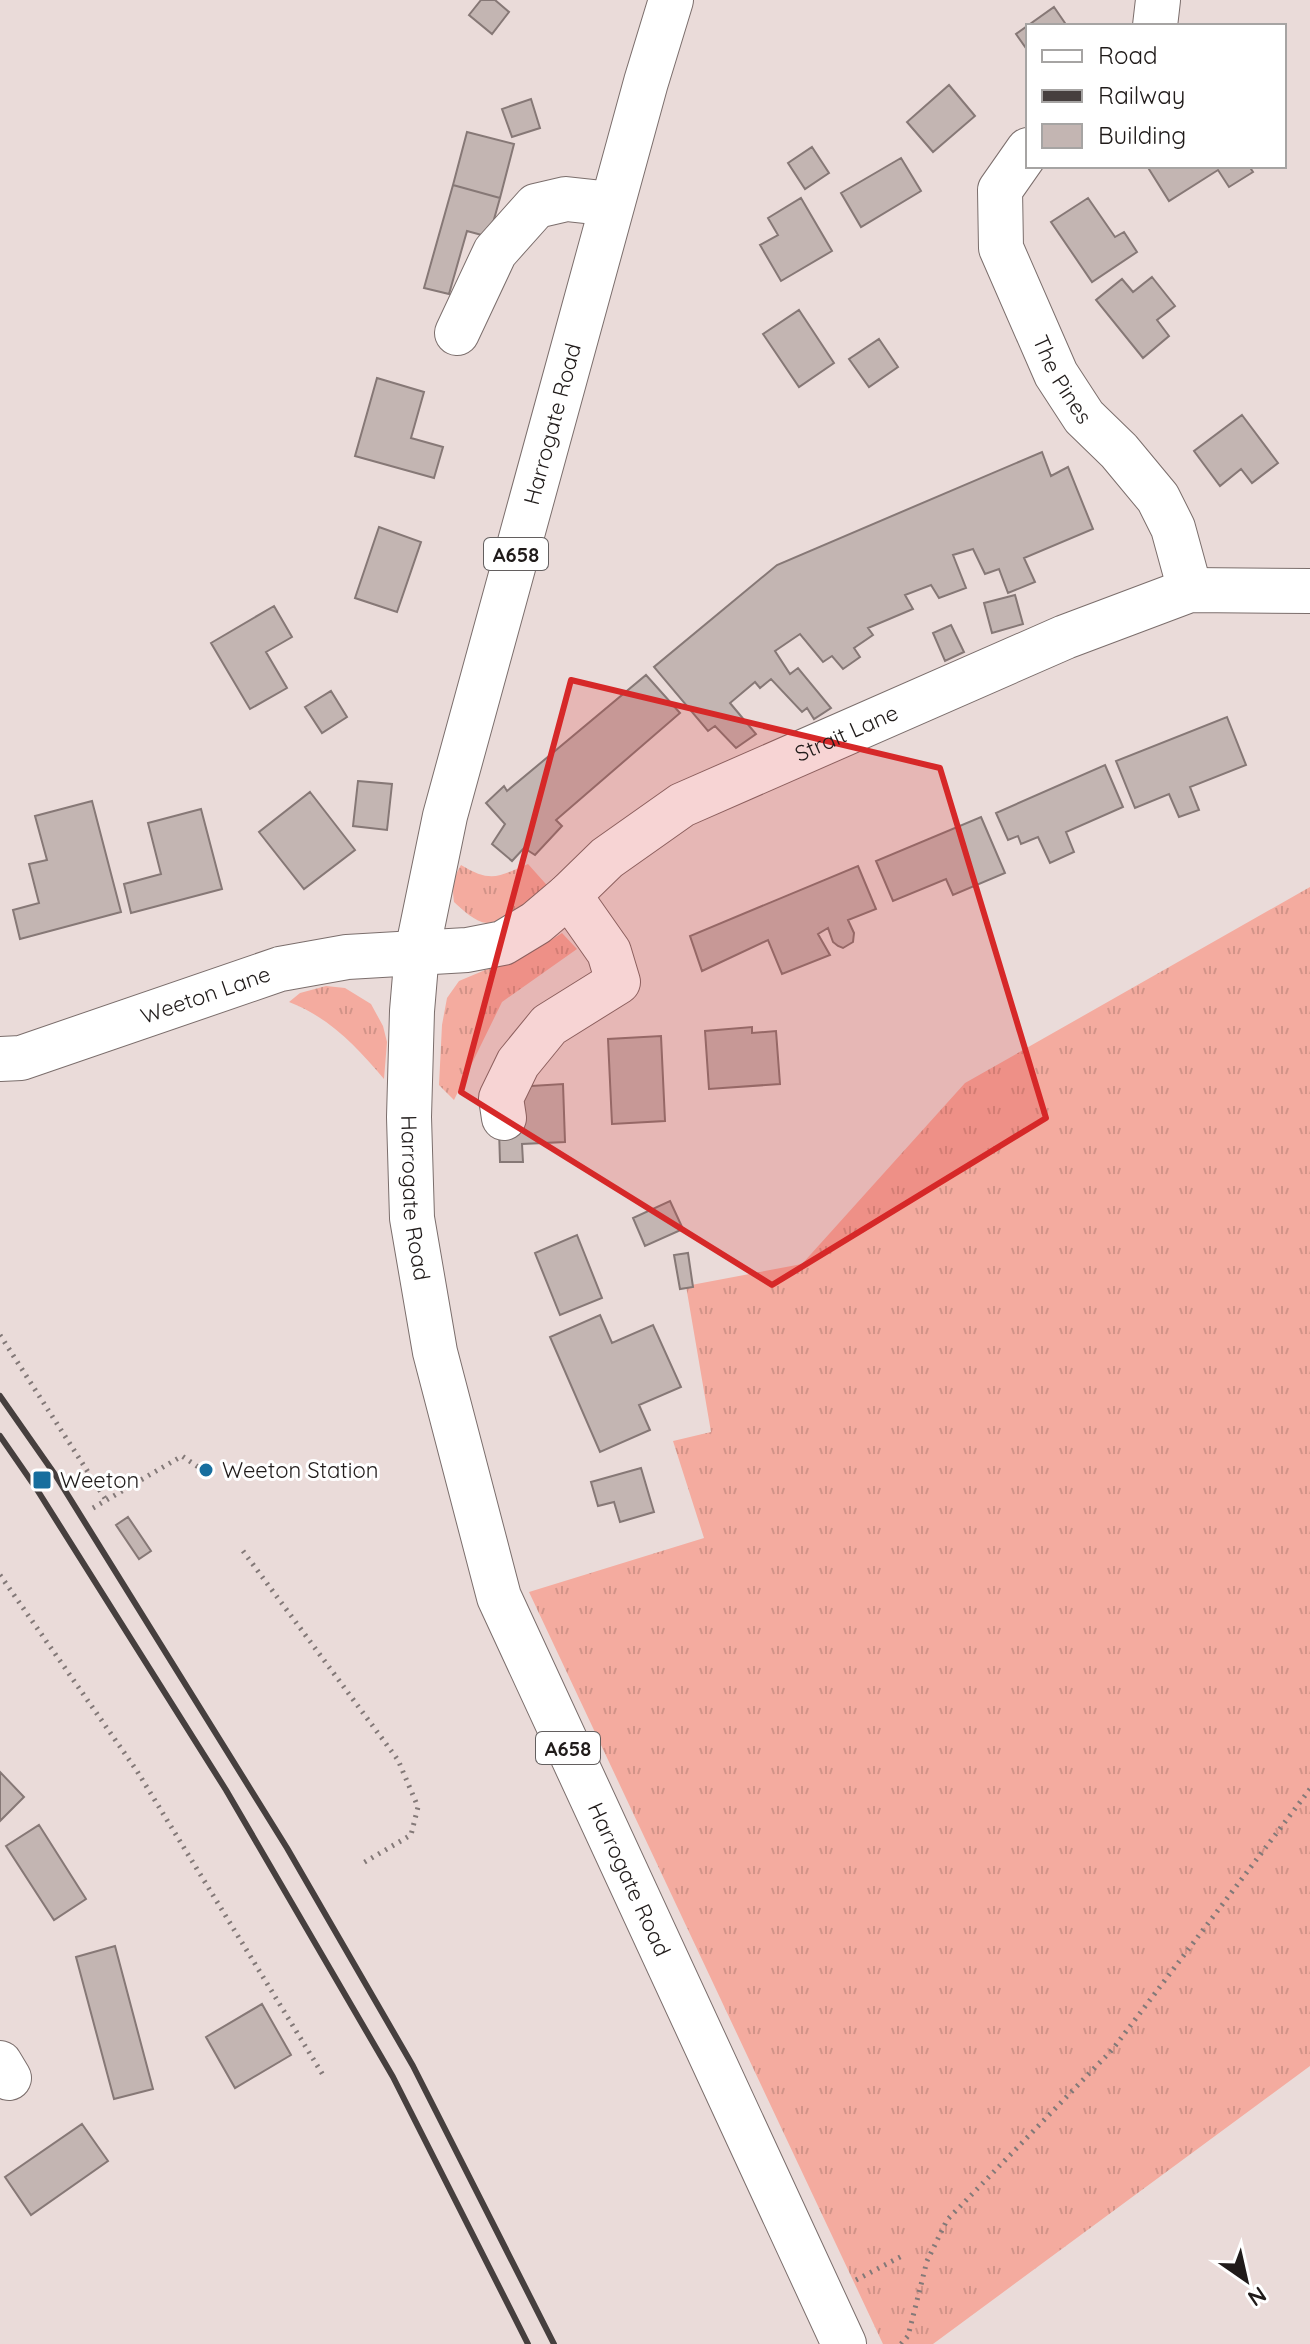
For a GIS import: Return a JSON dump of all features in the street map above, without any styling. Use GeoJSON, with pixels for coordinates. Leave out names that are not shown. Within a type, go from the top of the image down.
{"type":"FeatureCollection","features":[{"type":"Feature","properties":{"kind":"main road","name":"Harrogate Road"},"geometry":{"type":"LineString","coordinates":[[671,0],[612,204],[445,816],[417,952],[412,1011],[409,1117],[412,1218],[435,1352],[499,1597],[844,2344]]}},
{"type":"Feature","properties":{"kind":"main road"},"geometry":{"type":"LineString","coordinates":[[1155,24],[1158,0]]}},
{"type":"Feature","properties":{"kind":"main road","name":"The Pines"},"geometry":{"type":"LineString","coordinates":[[1026,153],[1000,190],[1001,248],[1056,374],[1084,417],[1119,451],[1158,498],[1173,528],[1190,590]]}},
{"type":"Feature","properties":{"kind":"main road"},"geometry":{"type":"LineString","coordinates":[[457,333],[495,252],[536,206],[566,199],[612,204]]}},
{"type":"Feature","properties":{"kind":"main road","name":"Strait Lane"},"geometry":{"type":"LineString","coordinates":[[417,952],[467,950],[503,943],[536,923],[607,858],[682,805],[1065,637],[1190,590],[1310,591]]}},
{"type":"Feature","properties":{"kind":"main road"},"geometry":{"type":"LineString","coordinates":[[504,1118],[501,1098],[518,1063],[549,1025],[618,982],[609,952],[569,895]]}},
{"type":"Feature","properties":{"kind":"main road","name":"Weeton Lane"},"geometry":{"type":"LineString","coordinates":[[0,1059],[21,1058],[280,969],[347,957],[417,952]]}},
{"type":"Feature","properties":{"kind":"path"},"geometry":{"type":"LineString","coordinates":[[0,1335],[106,1500]]}},
{"type":"Feature","properties":{"kind":"path"},"geometry":{"type":"LineString","coordinates":[[93,1508],[182,1456],[213,1477]]}},
{"type":"Feature","properties":{"kind":"path"},"geometry":{"type":"LineString","coordinates":[[243,1551],[398,1760],[418,1807],[411,1835],[363,1863]]}},
{"type":"Feature","properties":{"kind":"path"},"geometry":{"type":"LineString","coordinates":[[0,1575],[137,1771],[323,2075]]}},
{"type":"Feature","properties":{"kind":"path"},"geometry":{"type":"LineString","coordinates":[[901,2344],[908,2336],[927,2261],[947,2220],[1112,2050],[1310,1789]]}},
{"type":"Feature","properties":{"kind":"highlighted area"},"geometry":{"type":"Polygon","coordinates":[[[571,680],[940,768],[1046,1118],[772,1285],[461,1092],[571,680]]]}},
{"type":"Feature","properties":{"kind":"green space"},"geometry":{"type":"Polygon","coordinates":[[[528,864],[553,892],[511,916],[487,923],[469,915],[454,902],[454,883],[461,865],[480,874],[494,876],[528,864]]]}},
{"type":"Feature","properties":{"kind":"green space"},"geometry":{"type":"Polygon","coordinates":[[[1310,887],[1310,2066],[933,2344],[883,2344],[529,1592],[704,1538],[673,1441],[711,1432],[686,1286],[802,1264],[965,1083],[1310,887]]]}},
{"type":"Feature","properties":{"kind":"green space"},"geometry":{"type":"Polygon","coordinates":[[[562,933],[577,949],[502,1002],[454,1100],[439,1085],[442,1025],[447,998],[459,981],[540,947],[562,933]]]}},
{"type":"Feature","properties":{"kind":"green space"},"geometry":{"type":"Polygon","coordinates":[[[326,986],[345,988],[371,1004],[383,1026],[387,1042],[384,1079],[341,1034],[317,1016],[289,1002],[300,993],[326,986]]]}},
{"type":"Feature","properties":{"kind":"building"},"geometry":{"type":"Polygon","coordinates":[[[481,0],[495,0],[509,12],[492,34],[469,15],[481,0]]]}},
{"type":"Feature","properties":{"kind":"building"},"geometry":{"type":"Polygon","coordinates":[[[1054,7],[1066,24],[1030,24],[1054,7]]]}},
{"type":"Feature","properties":{"kind":"building"},"geometry":{"type":"Polygon","coordinates":[[[1026,27],[1026,48],[1016,34],[1026,27]]]}},
{"type":"Feature","properties":{"kind":"building"},"geometry":{"type":"Polygon","coordinates":[[[949,85],[975,116],[933,152],[907,122],[949,85]]]}},
{"type":"Feature","properties":{"kind":"building"},"geometry":{"type":"Polygon","coordinates":[[[531,99],[540,128],[512,137],[502,109],[531,99]]]}},
{"type":"Feature","properties":{"kind":"building"},"geometry":{"type":"Polygon","coordinates":[[[467,132],[514,144],[500,198],[453,185],[467,132]]]}},
{"type":"Feature","properties":{"kind":"building"},"geometry":{"type":"Polygon","coordinates":[[[812,147],[829,173],[805,189],[788,163],[812,147]]]}},
{"type":"Feature","properties":{"kind":"building"},"geometry":{"type":"Polygon","coordinates":[[[901,158],[921,191],[861,227],[841,193],[901,158]]]}},
{"type":"Feature","properties":{"kind":"building"},"geometry":{"type":"Polygon","coordinates":[[[1148,168],[1250,168],[1253,172],[1229,187],[1218,170],[1169,201],[1148,168]]]}},
{"type":"Feature","properties":{"kind":"building"},"geometry":{"type":"Polygon","coordinates":[[[453,185],[500,198],[489,237],[467,231],[449,294],[424,288],[453,185]]]}},
{"type":"Feature","properties":{"kind":"building"},"geometry":{"type":"Polygon","coordinates":[[[801,198],[832,251],[781,281],[760,245],[778,235],[768,218],[801,198]]]}},
{"type":"Feature","properties":{"kind":"building"},"geometry":{"type":"Polygon","coordinates":[[[1088,198],[1115,237],[1124,232],[1137,252],[1092,282],[1051,222],[1088,198]]]}},
{"type":"Feature","properties":{"kind":"building"},"geometry":{"type":"Polygon","coordinates":[[[1152,277],[1175,306],[1157,320],[1169,336],[1143,358],[1096,300],[1122,279],[1133,292],[1152,277]]]}},
{"type":"Feature","properties":{"kind":"building"},"geometry":{"type":"Polygon","coordinates":[[[799,310],[834,363],[799,387],[763,334],[799,310]]]}},
{"type":"Feature","properties":{"kind":"building"},"geometry":{"type":"Polygon","coordinates":[[[879,339],[898,367],[869,387],[849,359],[879,339]]]}},
{"type":"Feature","properties":{"kind":"building"},"geometry":{"type":"Polygon","coordinates":[[[377,378],[424,392],[411,438],[443,447],[434,478],[355,456],[377,378]]]}},
{"type":"Feature","properties":{"kind":"building"},"geometry":{"type":"Polygon","coordinates":[[[1242,415],[1278,463],[1252,483],[1241,469],[1220,486],[1194,451],[1242,415]]]}},
{"type":"Feature","properties":{"kind":"building"},"geometry":{"type":"Polygon","coordinates":[[[1042,452],[1051,476],[1068,467],[1093,529],[1024,558],[1035,582],[1008,593],[999,569],[985,574],[973,549],[953,555],[966,588],[939,598],[931,585],[905,595],[913,609],[868,628],[873,635],[854,648],[860,657],[843,669],[832,656],[823,662],[800,634],[775,651],[790,674],[798,668],[831,708],[814,719],[807,708],[802,712],[771,679],[760,688],[755,682],[730,703],[756,734],[736,748],[715,726],[708,731],[654,667],[777,565],[1042,452]]]}},
{"type":"Feature","properties":{"kind":"building"},"geometry":{"type":"Polygon","coordinates":[[[379,527],[421,542],[397,612],[355,598],[379,527]]]}},
{"type":"Feature","properties":{"kind":"building"},"geometry":{"type":"Polygon","coordinates":[[[1015,595],[1023,624],[992,633],[984,603],[1015,595]]]}},
{"type":"Feature","properties":{"kind":"building"},"geometry":{"type":"Polygon","coordinates":[[[274,606],[292,637],[266,652],[287,688],[250,709],[211,643],[274,606]]]}},
{"type":"Feature","properties":{"kind":"building"},"geometry":{"type":"Polygon","coordinates":[[[951,625],[964,652],[945,661],[933,633],[951,625]]]}},
{"type":"Feature","properties":{"kind":"building"},"geometry":{"type":"Polygon","coordinates":[[[646,675],[680,713],[556,820],[562,826],[535,855],[524,848],[512,861],[492,844],[505,824],[486,803],[504,786],[507,791],[646,675]]]}},
{"type":"Feature","properties":{"kind":"building"},"geometry":{"type":"Polygon","coordinates":[[[331,691],[347,717],[322,733],[305,707],[331,691]]]}},
{"type":"Feature","properties":{"kind":"building"},"geometry":{"type":"Polygon","coordinates":[[[1227,717],[1246,765],[1190,787],[1199,810],[1179,817],[1169,794],[1135,808],[1116,761],[1227,717]]]}},
{"type":"Feature","properties":{"kind":"building"},"geometry":{"type":"Polygon","coordinates":[[[1105,765],[1123,807],[1066,832],[1074,852],[1050,863],[1038,837],[1021,844],[1018,836],[1008,840],[996,813],[1105,765]]]}},
{"type":"Feature","properties":{"kind":"building"},"geometry":{"type":"Polygon","coordinates":[[[358,781],[392,784],[387,830],[353,826],[358,781]]]}},
{"type":"Feature","properties":{"kind":"building"},"geometry":{"type":"Polygon","coordinates":[[[310,792],[355,850],[304,889],[259,832],[310,792]]]}},
{"type":"Feature","properties":{"kind":"building"},"geometry":{"type":"Polygon","coordinates":[[[92,801],[121,912],[20,939],[13,910],[39,903],[29,864],[47,860],[35,816],[92,801]]]}},
{"type":"Feature","properties":{"kind":"building"},"geometry":{"type":"Polygon","coordinates":[[[201,809],[222,889],[131,913],[124,884],[161,874],[148,823],[201,809]]]}},
{"type":"Feature","properties":{"kind":"building"},"geometry":{"type":"Polygon","coordinates":[[[981,817],[1005,873],[953,895],[946,879],[893,901],[876,861],[981,817]]]}},
{"type":"Feature","properties":{"kind":"building"},"geometry":{"type":"Polygon","coordinates":[[[858,866],[876,909],[848,920],[854,933],[853,942],[843,948],[838,946],[833,942],[828,928],[818,934],[830,955],[782,974],[768,940],[702,971],[690,936],[858,866]]]}},
{"type":"Feature","properties":{"kind":"building"},"geometry":{"type":"Polygon","coordinates":[[[752,1027],[752,1033],[776,1031],[780,1084],[709,1089],[705,1031],[752,1027]]]}},
{"type":"Feature","properties":{"kind":"building"},"geometry":{"type":"Polygon","coordinates":[[[661,1036],[665,1121],[612,1124],[608,1039],[661,1036]]]}},
{"type":"Feature","properties":{"kind":"building"},"geometry":{"type":"Polygon","coordinates":[[[563,1084],[565,1142],[522,1144],[523,1162],[500,1162],[499,1130],[515,1087],[563,1084]]]}},
{"type":"Feature","properties":{"kind":"building"},"geometry":{"type":"Polygon","coordinates":[[[670,1201],[683,1229],[645,1246],[633,1218],[670,1201]]]}},
{"type":"Feature","properties":{"kind":"building"},"geometry":{"type":"Polygon","coordinates":[[[577,1235],[602,1298],[560,1315],[535,1253],[577,1235]]]}},
{"type":"Feature","properties":{"kind":"building"},"geometry":{"type":"Polygon","coordinates":[[[688,1253],[693,1287],[680,1289],[674,1255],[688,1253]]]}},
{"type":"Feature","properties":{"kind":"building"},"geometry":{"type":"Polygon","coordinates":[[[600,1315],[612,1343],[653,1325],[681,1387],[639,1405],[650,1430],[600,1452],[550,1337],[600,1315]]]}},
{"type":"Feature","properties":{"kind":"building"},"geometry":{"type":"Polygon","coordinates":[[[641,1468],[654,1512],[620,1522],[614,1502],[598,1506],[591,1482],[641,1468]]]}},
{"type":"Feature","properties":{"kind":"building"},"geometry":{"type":"Polygon","coordinates":[[[128,1517],[151,1551],[139,1559],[116,1525],[128,1517]]]}},
{"type":"Feature","properties":{"kind":"building"},"geometry":{"type":"Polygon","coordinates":[[[0,1772],[24,1797],[0,1821],[0,1772]]]}},
{"type":"Feature","properties":{"kind":"building"},"geometry":{"type":"Polygon","coordinates":[[[39,1825],[86,1899],[54,1920],[6,1846],[39,1825]]]}},
{"type":"Feature","properties":{"kind":"building"},"geometry":{"type":"Polygon","coordinates":[[[115,1946],[153,2089],[114,2099],[76,1957],[115,1946]]]}},
{"type":"Feature","properties":{"kind":"building"},"geometry":{"type":"Polygon","coordinates":[[[262,2004],[291,2055],[235,2088],[206,2037],[262,2004]]]}},
{"type":"Feature","properties":{"kind":"building"},"geometry":{"type":"Polygon","coordinates":[[[82,2124],[108,2161],[31,2215],[5,2177],[82,2124]]]}},
{"type":"Feature","properties":{"kind":"railway"},"geometry":{"type":"LineString","coordinates":[[0,1396],[56,1476],[287,1848],[413,2066],[554,2344]]}},
{"type":"Feature","properties":{"kind":"railway"},"geometry":{"type":"LineString","coordinates":[[0,1436],[226,1790],[393,2077],[528,2344]]}},
{"type":"Feature","properties":{"kind":"place","name":"Weeton Station"},"geometry":{"type":"Point","coordinates":[206,1470]}},
{"type":"Feature","properties":{"kind":"place","name":"Weeton"},"geometry":{"type":"Point","coordinates":[42,1480]}}]}
